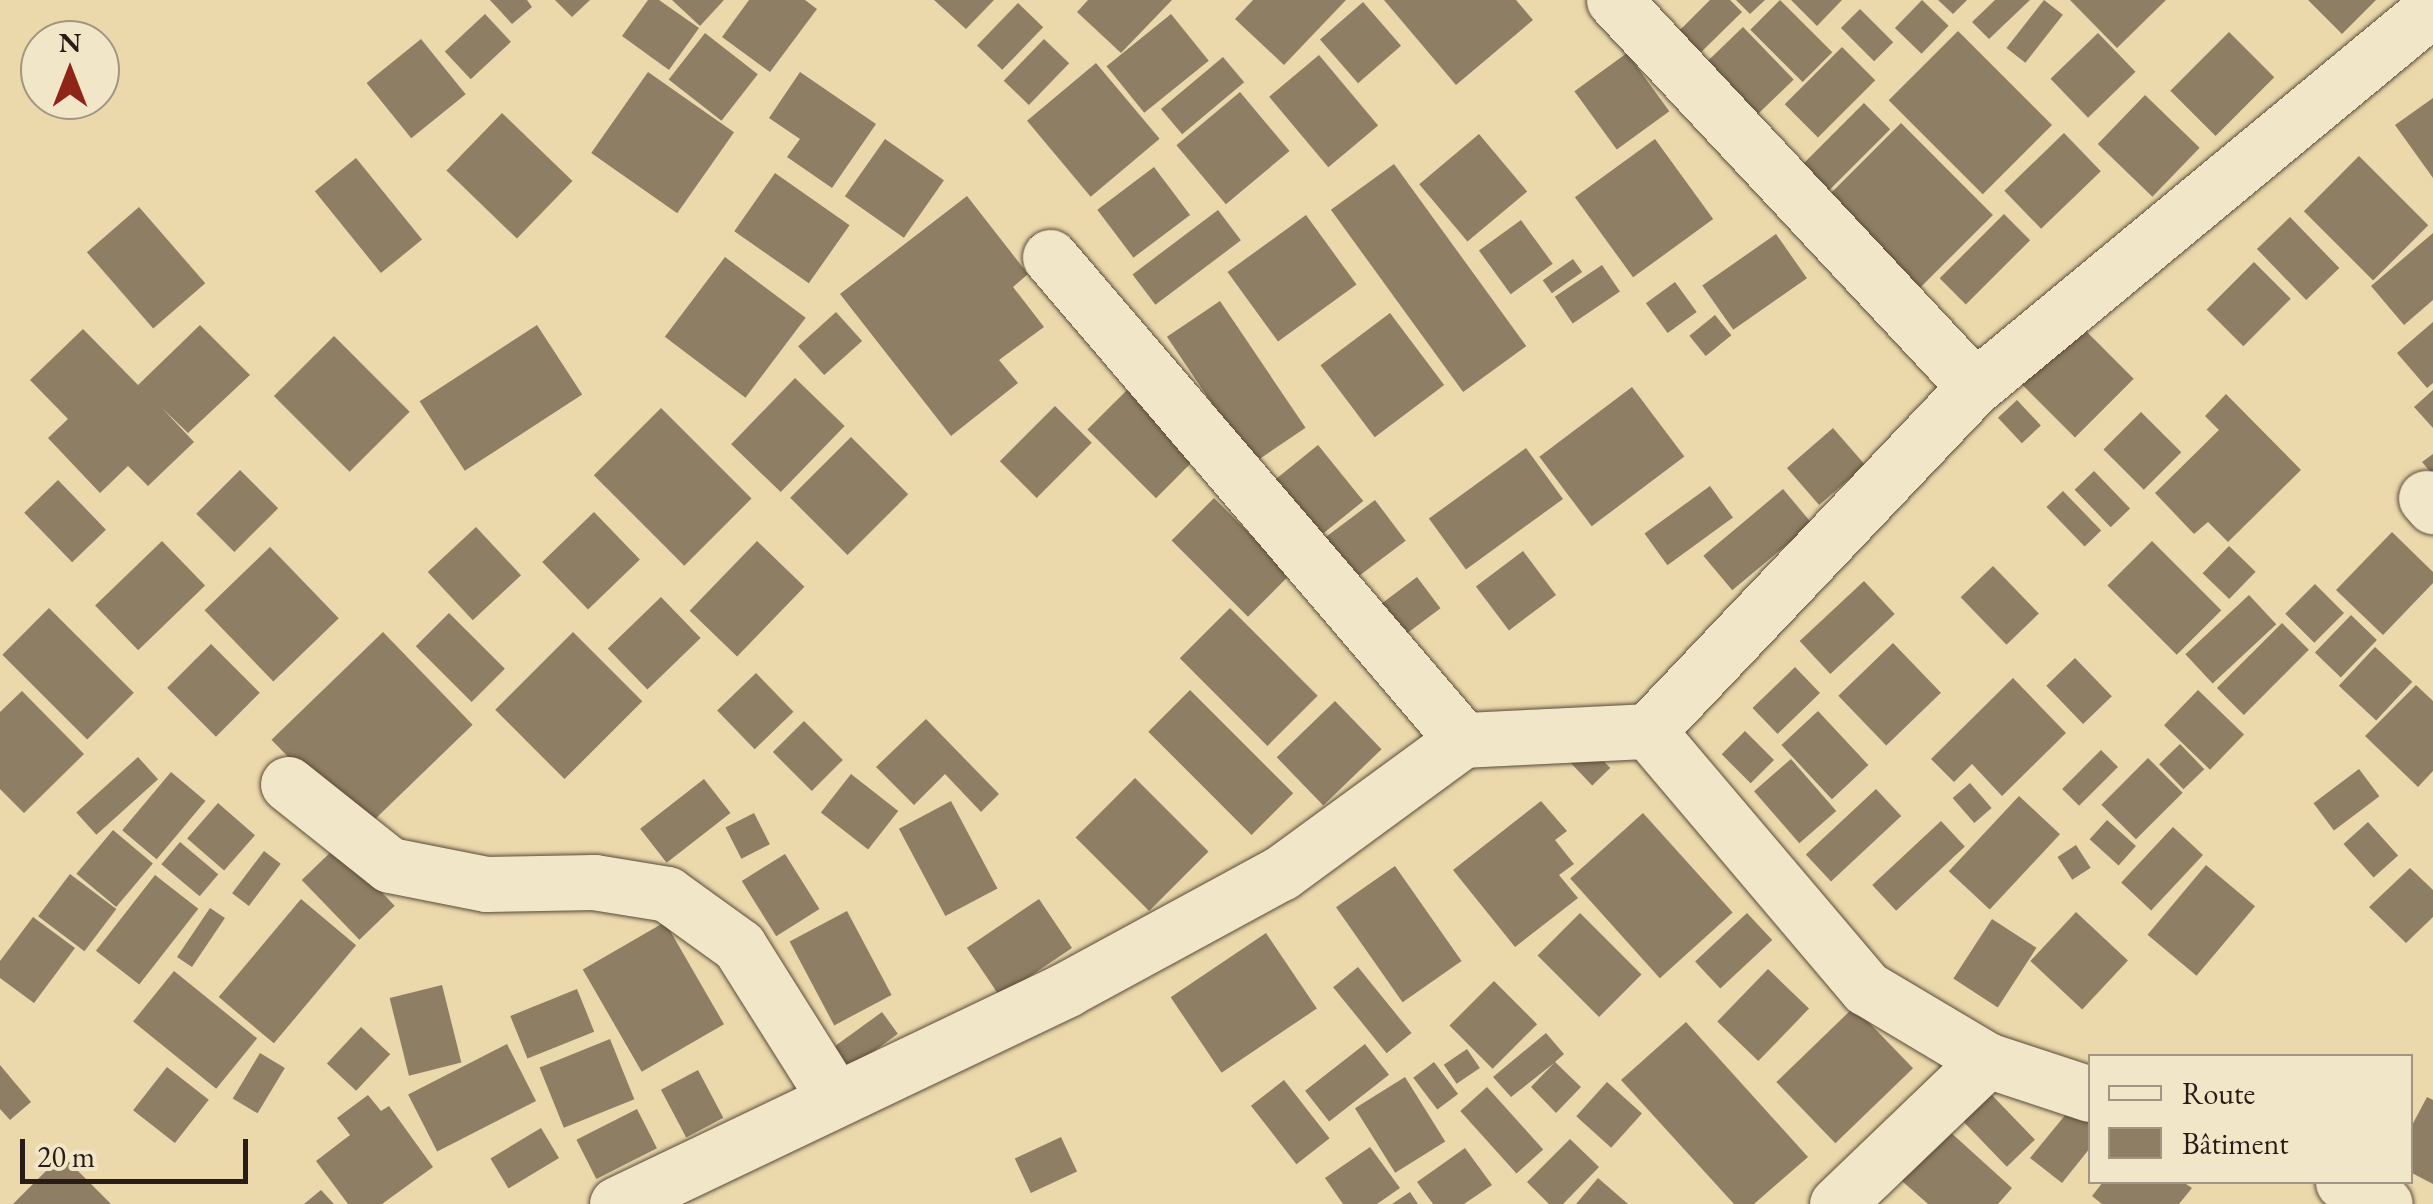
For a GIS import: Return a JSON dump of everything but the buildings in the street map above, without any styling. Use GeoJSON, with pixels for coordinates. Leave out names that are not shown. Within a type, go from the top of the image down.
{"type":"FeatureCollection","features":[{"type":"Feature","properties":{"kind":"street"},"geometry":{"type":"LineString","coordinates":[[1614,0],[1975,386]]}},
{"type":"Feature","properties":{"kind":"street"},"geometry":{"type":"LineString","coordinates":[[616,1204],[1067,989],[1281,873],[1463,740],[1648,731],[1975,386],[2433,8]]}},
{"type":"Feature","properties":{"kind":"street"},"geometry":{"type":"LineString","coordinates":[[1050,256],[1463,740]]}},
{"type":"Feature","properties":{"kind":"street"},"geometry":{"type":"LineString","coordinates":[[1648,731],[1866,988],[1987,1060],[2088,1093]]}},
{"type":"Feature","properties":{"kind":"street"},"geometry":{"type":"LineString","coordinates":[[288,784],[390,865],[486,884],[594,882],[668,894],[739,946],[834,1098]]}},
{"type":"Feature","properties":{"kind":"street"},"geometry":{"type":"LineString","coordinates":[[1837,1204],[1987,1060]]}},
{"type":"Feature","properties":{"kind":"street"},"geometry":{"type":"LineString","coordinates":[[2346,1184],[2384,1204]]}}]}
